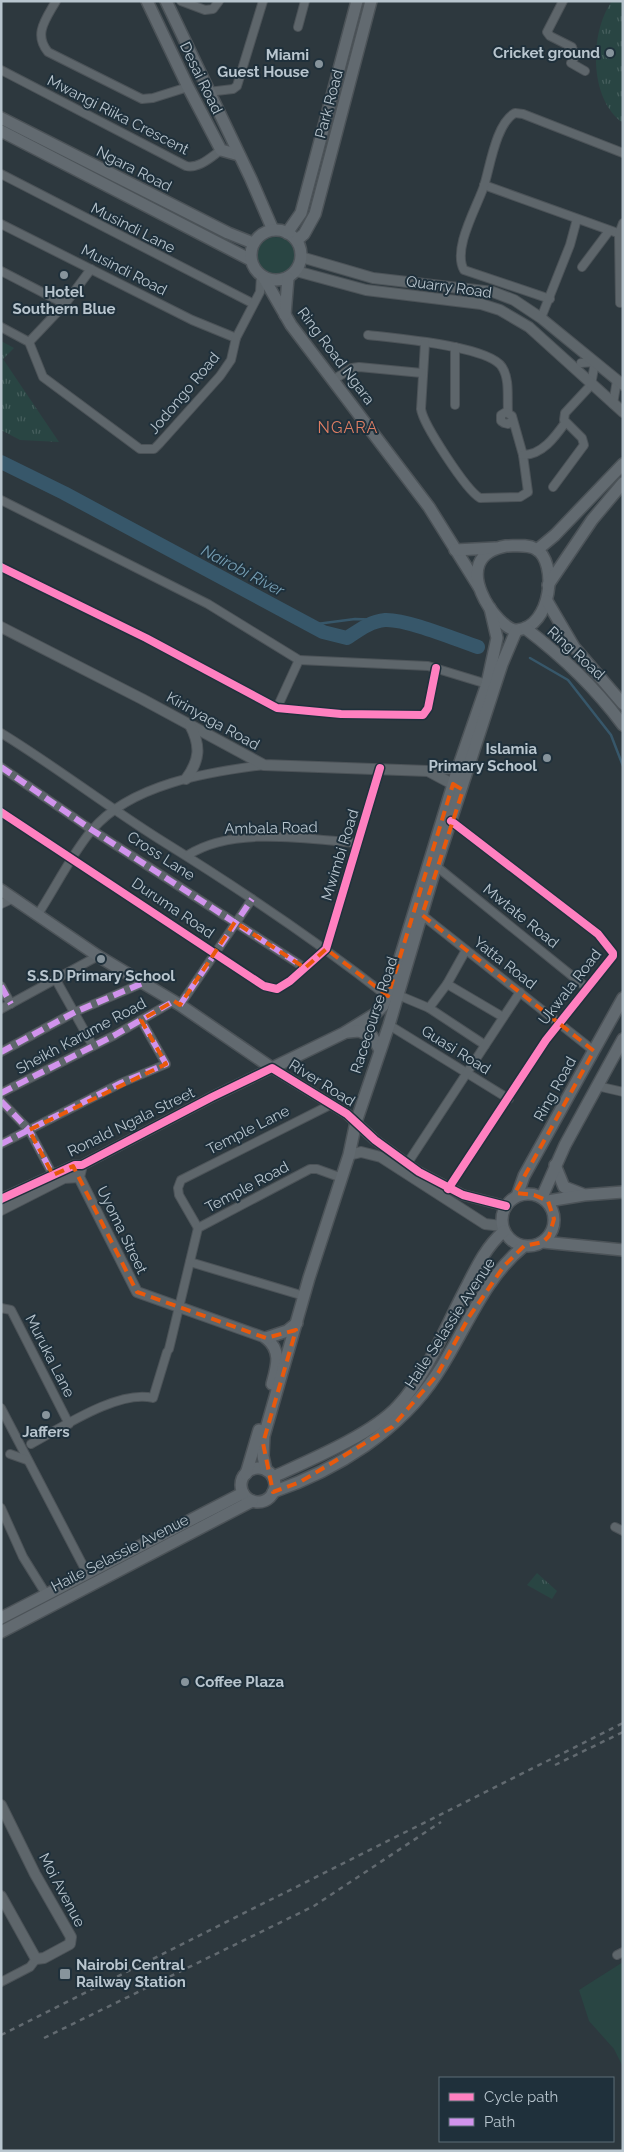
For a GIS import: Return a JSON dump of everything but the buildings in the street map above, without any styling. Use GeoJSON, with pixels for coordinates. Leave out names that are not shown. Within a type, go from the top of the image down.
{"type":"FeatureCollection","features":[{"type":"Feature","properties":{"kind":"main road","name":"Desai Road"},"geometry":{"type":"LineString","coordinates":[[147,1],[188,87],[221,150]]}},
{"type":"Feature","properties":{"kind":"main road","name":"Park Road"},"geometry":{"type":"LineString","coordinates":[[287,233],[301,213],[357,1]]}},
{"type":"Feature","properties":{"kind":"main road","name":"Park Road"},"geometry":{"type":"LineString","coordinates":[[297,240],[304,234],[315,214],[372,1]]}},
{"type":"Feature","properties":{"kind":"main road","name":"Desai Road"},"geometry":{"type":"LineString","coordinates":[[167,2],[269,218],[272,230]]}},
{"type":"Feature","properties":{"kind":"main road","name":"Ngara Road"},"geometry":{"type":"LineString","coordinates":[[1,118],[228,233],[253,243]]}},
{"type":"Feature","properties":{"kind":"main road","name":"Ngara Road"},"geometry":{"type":"LineString","coordinates":[[1,131],[251,260]]}},
{"type":"Feature","properties":{"kind":"main road"},"geometry":{"type":"LineString","coordinates":[[38,151],[43,139]]}},
{"type":"Feature","properties":{"kind":"main road"},"geometry":{"type":"LineString","coordinates":[[221,150],[239,155]]}},
{"type":"Feature","properties":{"kind":"main road"},"geometry":{"type":"LineString","coordinates":[[285,315],[292,274],[302,257],[297,240],[287,233],[272,230],[261,235],[253,243],[252,266],[262,277],[280,280],[292,274]]}},
{"type":"Feature","properties":{"kind":"main road","name":"Ring Road Ngara"},"geometry":{"type":"LineString","coordinates":[[262,277],[291,325],[444,528],[455,550],[479,587]]}},
{"type":"Feature","properties":{"kind":"main road"},"geometry":{"type":"LineString","coordinates":[[537,550],[555,535],[623,464]]}},
{"type":"Feature","properties":{"kind":"main road"},"geometry":{"type":"LineString","coordinates":[[548,585],[592,520],[623,483]]}},
{"type":"Feature","properties":{"kind":"main road"},"geometry":{"type":"LineString","coordinates":[[455,550],[526,546],[537,550],[545,559],[548,585],[547,601],[542,615],[533,625],[521,630],[508,628],[490,608],[479,587],[476,568],[479,560],[496,548]]}},
{"type":"Feature","properties":{"kind":"main road","name":"Ring Road"},"geometry":{"type":"LineString","coordinates":[[547,601],[574,647],[623,704]]}},
{"type":"Feature","properties":{"kind":"main road","name":"Racecourse Road"},"geometry":{"type":"LineString","coordinates":[[376,1014],[393,995],[422,916],[451,821],[458,787],[458,768],[487,684],[497,638],[490,608]]}},
{"type":"Feature","properties":{"kind":"main road","name":"Ring Road"},"geometry":{"type":"LineString","coordinates":[[521,630],[580,674],[606,702],[623,725]]}},
{"type":"Feature","properties":{"kind":"main road","name":"Racecourse Road"},"geometry":{"type":"LineString","coordinates":[[269,1474],[263,1456],[264,1436],[298,1323],[304,1296],[342,1178],[356,1122],[389,1025],[393,995],[458,787],[470,766],[502,664],[521,630]]}},
{"type":"Feature","properties":{"kind":"main road","name":"River Road"},"geometry":{"type":"LineString","coordinates":[[1,890],[98,956],[177,1003],[272,1068]]}},
{"type":"Feature","properties":{"kind":"main road","name":"Ring Road"},"geometry":{"type":"LineString","coordinates":[[517,1196],[524,1176],[623,998]]}},
{"type":"Feature","properties":{"kind":"main road","name":"Ronald Ngala Street"},"geometry":{"type":"LineString","coordinates":[[272,1068],[344,1033],[376,1014]]}},
{"type":"Feature","properties":{"kind":"main road"},"geometry":{"type":"LineString","coordinates":[[344,1033],[366,1033],[376,1041],[380,1050]]}},
{"type":"Feature","properties":{"kind":"main road"},"geometry":{"type":"LineString","coordinates":[[543,1242],[553,1228],[554,1219],[545,1199],[555,1166],[623,1039]]}},
{"type":"Feature","properties":{"kind":"main road"},"geometry":{"type":"LineString","coordinates":[[555,1166],[564,1187],[584,1195]]}},
{"type":"Feature","properties":{"kind":"main road"},"geometry":{"type":"LineString","coordinates":[[623,1192],[545,1199],[525,1194],[517,1196],[502,1212],[503,1228],[516,1244],[524,1246],[543,1242],[623,1250]]}},
{"type":"Feature","properties":{"kind":"main road","name":"Haile Selassie Avenue"},"geometry":{"type":"LineString","coordinates":[[246,1474],[252,1470],[269,1474],[329,1450],[377,1424],[398,1407],[425,1368],[486,1250],[503,1228]]}},
{"type":"Feature","properties":{"kind":"main road","name":"Haile Selassie Avenue"},"geometry":{"type":"LineString","coordinates":[[1,1632],[252,1501],[262,1502],[274,1492],[308,1477],[357,1450],[392,1427],[418,1400],[437,1375],[468,1317],[504,1266],[524,1246]]}},
{"type":"Feature","properties":{"kind":"main road"},"geometry":{"type":"LineString","coordinates":[[252,1501],[243,1493],[241,1483],[246,1474],[277,1366],[276,1349],[266,1338],[287,1331],[298,1323]]}},
{"type":"Feature","properties":{"kind":"main road"},"geometry":{"type":"LineString","coordinates":[[269,1474],[275,1484],[274,1492]]}},
{"type":"Feature","properties":{"kind":"main road","name":"Haile Selassie Avenue"},"geometry":{"type":"LineString","coordinates":[[2,1616],[243,1493]]}},
{"type":"Feature","properties":{"kind":"street","name":"Mwangi Riika Crescent"},"geometry":{"type":"LineString","coordinates":[[56,1],[43,24],[40,35],[42,45],[48,52],[142,99],[153,98],[188,87]]}},
{"type":"Feature","properties":{"kind":"street"},"geometry":{"type":"LineString","coordinates":[[181,1],[205,10],[213,9],[219,1]]}},
{"type":"Feature","properties":{"kind":"street"},"geometry":{"type":"LineString","coordinates":[[208,92],[234,89],[237,86],[263,1]]}},
{"type":"Feature","properties":{"kind":"street"},"geometry":{"type":"LineString","coordinates":[[298,28],[305,1]]}},
{"type":"Feature","properties":{"kind":"street"},"geometry":{"type":"LineString","coordinates":[[563,1],[547,32],[550,36],[572,47],[575,56],[571,63],[585,71]]}},
{"type":"Feature","properties":{"kind":"street"},"geometry":{"type":"LineString","coordinates":[[348,34],[362,38]]}},
{"type":"Feature","properties":{"kind":"street","name":"Mwangi Riika Crescent"},"geometry":{"type":"LineString","coordinates":[[1,70],[186,166],[194,166],[209,159],[221,150]]}},
{"type":"Feature","properties":{"kind":"street"},"geometry":{"type":"LineString","coordinates":[[550,299],[464,270],[461,264],[465,235],[484,185],[496,143],[507,121],[516,113],[523,114],[623,153]]}},
{"type":"Feature","properties":{"kind":"street","name":"Musindi Lane"},"geometry":{"type":"LineString","coordinates":[[1,174],[252,303]]}},
{"type":"Feature","properties":{"kind":"street"},"geometry":{"type":"LineString","coordinates":[[484,185],[621,235]]}},
{"type":"Feature","properties":{"kind":"street"},"geometry":{"type":"LineString","coordinates":[[540,318],[550,299],[570,245],[577,219]]}},
{"type":"Feature","properties":{"kind":"street"},"geometry":{"type":"LineString","coordinates":[[620,303],[621,235],[623,223]]}},
{"type":"Feature","properties":{"kind":"street","name":"Musindi Road"},"geometry":{"type":"LineString","coordinates":[[1,224],[192,320],[236,338]]}},
{"type":"Feature","properties":{"kind":"street"},"geometry":{"type":"LineString","coordinates":[[582,267],[609,231]]}},
{"type":"Feature","properties":{"kind":"street","name":"Quarry Road"},"geometry":{"type":"LineString","coordinates":[[302,257],[373,278],[493,292],[514,300],[540,318],[620,382]]}},
{"type":"Feature","properties":{"kind":"street"},"geometry":{"type":"LineString","coordinates":[[1,327],[29,342],[65,304],[91,269]]}},
{"type":"Feature","properties":{"kind":"street"},"geometry":{"type":"LineString","coordinates":[[1,271],[65,304]]}},
{"type":"Feature","properties":{"kind":"street","name":"Quarry Road"},"geometry":{"type":"LineString","coordinates":[[292,274],[366,290],[481,304],[500,310],[529,327],[623,412]]}},
{"type":"Feature","properties":{"kind":"street","name":"Jodongo Road"},"geometry":{"type":"LineString","coordinates":[[29,342],[43,377],[140,449],[147,450],[160,444],[220,376],[231,360],[236,338],[252,303],[260,291],[262,277]]}},
{"type":"Feature","properties":{"kind":"street"},"geometry":{"type":"LineString","coordinates":[[260,291],[274,295]]}},
{"type":"Feature","properties":{"kind":"street"},"geometry":{"type":"LineString","coordinates":[[368,335],[454,347],[483,355],[499,363],[507,380],[508,412],[501,415],[501,420],[506,424],[512,421],[523,455],[528,492],[520,497],[492,498],[476,496],[446,456],[423,419],[421,409],[425,343]]}},
{"type":"Feature","properties":{"kind":"street"},"geometry":{"type":"LineString","coordinates":[[454,347],[455,406]]}},
{"type":"Feature","properties":{"kind":"street"},"geometry":{"type":"LineString","coordinates":[[580,375],[582,351]]}},
{"type":"Feature","properties":{"kind":"street"},"geometry":{"type":"LineString","coordinates":[[523,455],[533,455],[556,436],[564,422],[565,413],[591,385],[595,362],[581,363]]}},
{"type":"Feature","properties":{"kind":"street"},"geometry":{"type":"LineString","coordinates":[[334,380],[352,368],[358,367],[422,373]]}},
{"type":"Feature","properties":{"kind":"street"},"geometry":{"type":"LineString","coordinates":[[613,404],[620,382]]}},
{"type":"Feature","properties":{"kind":"street"},"geometry":{"type":"LineString","coordinates":[[553,487],[584,445],[582,438],[564,422]]}},
{"type":"Feature","properties":{"kind":"street"},"geometry":{"type":"LineString","coordinates":[[1,500],[208,604],[299,660],[436,668],[487,684]]}},
{"type":"Feature","properties":{"kind":"street"},"geometry":{"type":"LineString","coordinates":[[1,567],[146,638],[277,708],[341,714],[423,715],[428,708],[436,668]]}},
{"type":"Feature","properties":{"kind":"street","name":"Kirinyaga Road"},"geometry":{"type":"LineString","coordinates":[[1,627],[264,765],[428,771]]}},
{"type":"Feature","properties":{"kind":"street"},"geometry":{"type":"LineString","coordinates":[[277,708],[299,660]]}},
{"type":"Feature","properties":{"kind":"street"},"geometry":{"type":"LineString","coordinates":[[186,779],[193,770],[198,754],[198,741],[190,725]]}},
{"type":"Feature","properties":{"kind":"street"},"geometry":{"type":"LineString","coordinates":[[1,732],[158,838],[188,855],[393,995],[429,1008],[485,1045]]}},
{"type":"Feature","properties":{"kind":"street"},"geometry":{"type":"LineString","coordinates":[[38,914],[92,830],[117,809],[141,795],[186,779],[232,768],[264,765]]}},
{"type":"Feature","properties":{"kind":"street"},"geometry":{"type":"LineString","coordinates":[[428,771],[470,766]]}},
{"type":"Feature","properties":{"kind":"street","name":"Cross Lane"},"geometry":{"type":"LineString","coordinates":[[1,767],[92,830],[306,968]]}},
{"type":"Feature","properties":{"kind":"street","name":"Mwimbi Road"},"geometry":{"type":"LineString","coordinates":[[326,948],[380,768]]}},
{"type":"Feature","properties":{"kind":"street"},"geometry":{"type":"LineString","coordinates":[[428,771],[458,787]]}},
{"type":"Feature","properties":{"kind":"street","name":"Duruma Road"},"geometry":{"type":"LineString","coordinates":[[1,812],[272,989],[284,985],[306,968],[326,948]]}},
{"type":"Feature","properties":{"kind":"street","name":"Ukwala Road"},"geometry":{"type":"LineString","coordinates":[[448,1189],[558,1023],[613,956],[612,950],[598,934],[451,821]]}},
{"type":"Feature","properties":{"kind":"street","name":"Ambala Road"},"geometry":{"type":"LineString","coordinates":[[188,855],[201,847],[235,838],[358,843]]}},
{"type":"Feature","properties":{"kind":"street","name":"Mwtate Road"},"geometry":{"type":"LineString","coordinates":[[436,866],[587,988]]}},
{"type":"Feature","properties":{"kind":"street"},"geometry":{"type":"LineString","coordinates":[[1,904],[14,898]]}},
{"type":"Feature","properties":{"kind":"street","name":"Sheikh Karume Road"},"geometry":{"type":"LineString","coordinates":[[1,1093],[177,1003],[215,953],[252,899]]}},
{"type":"Feature","properties":{"kind":"street","name":"Yatta Road"},"geometry":{"type":"LineString","coordinates":[[422,916],[594,1050]]}},
{"type":"Feature","properties":{"kind":"street"},"geometry":{"type":"LineString","coordinates":[[429,1008],[447,984],[466,950]]}},
{"type":"Feature","properties":{"kind":"street"},"geometry":{"type":"LineString","coordinates":[[1,1009],[98,956]]}},
{"type":"Feature","properties":{"kind":"street"},"geometry":{"type":"LineString","coordinates":[[56,980],[93,1046]]}},
{"type":"Feature","properties":{"kind":"street"},"geometry":{"type":"LineString","coordinates":[[1,1052],[75,1012],[143,983]]}},
{"type":"Feature","properties":{"kind":"street"},"geometry":{"type":"LineString","coordinates":[[447,984],[503,1018]]}},
{"type":"Feature","properties":{"kind":"street"},"geometry":{"type":"LineString","coordinates":[[1,986],[11,1004]]}},
{"type":"Feature","properties":{"kind":"street"},"geometry":{"type":"LineString","coordinates":[[407,1164],[520,992]]}},
{"type":"Feature","properties":{"kind":"street"},"geometry":{"type":"LineString","coordinates":[[1,1144],[121,1083],[166,1064],[141,1020]]}},
{"type":"Feature","properties":{"kind":"street","name":"Guasi Road"},"geometry":{"type":"LineString","coordinates":[[389,1025],[509,1099]]}},
{"type":"Feature","properties":{"kind":"street","name":"River Road"},"geometry":{"type":"LineString","coordinates":[[272,1068],[332,1104],[407,1164],[448,1189],[473,1199],[506,1206]]}},
{"type":"Feature","properties":{"kind":"street","name":"Ronald Ngala Street"},"geometry":{"type":"LineString","coordinates":[[1,1199],[75,1165],[82,1165],[212,1096],[272,1068]]}},
{"type":"Feature","properties":{"kind":"street"},"geometry":{"type":"LineString","coordinates":[[597,1086],[623,1092]]}},
{"type":"Feature","properties":{"kind":"street"},"geometry":{"type":"LineString","coordinates":[[1,1101],[29,1130],[53,1175]]}},
{"type":"Feature","properties":{"kind":"street","name":"Temple Lane"},"geometry":{"type":"LineString","coordinates":[[198,1228],[179,1195],[179,1184],[187,1176],[332,1104]]}},
{"type":"Feature","properties":{"kind":"street"},"geometry":{"type":"LineString","coordinates":[[349,1154],[361,1152],[381,1157],[485,1224],[503,1228]]}},
{"type":"Feature","properties":{"kind":"street","name":"Uyoma Street"},"geometry":{"type":"LineString","coordinates":[[82,1165],[79,1177],[134,1289],[139,1294],[266,1338]]}},
{"type":"Feature","properties":{"kind":"street","name":"Temple Road"},"geometry":{"type":"LineString","coordinates":[[69,1424],[98,1408],[125,1399],[142,1396],[153,1398],[168,1351],[198,1228],[310,1170],[317,1169],[342,1178]]}},
{"type":"Feature","properties":{"kind":"street","name":"Ronald Ngala Street"},"geometry":{"type":"LineString","coordinates":[[1,1210],[64,1178],[79,1177]]}},
{"type":"Feature","properties":{"kind":"street"},"geometry":{"type":"LineString","coordinates":[[190,1262],[304,1296]]}},
{"type":"Feature","properties":{"kind":"street","name":"Muruka Lane"},"geometry":{"type":"LineString","coordinates":[[1,1308],[11,1310],[69,1424]]}},
{"type":"Feature","properties":{"kind":"street"},"geometry":{"type":"LineString","coordinates":[[1,1408],[87,1574]]}},
{"type":"Feature","properties":{"kind":"street"},"geometry":{"type":"LineString","coordinates":[[27,1460],[31,1444],[69,1424]]}},
{"type":"Feature","properties":{"kind":"street"},"geometry":{"type":"LineString","coordinates":[[16,1438],[31,1444]]}},
{"type":"Feature","properties":{"kind":"street"},"geometry":{"type":"LineString","coordinates":[[10,1454],[16,1438]]}},
{"type":"Feature","properties":{"kind":"street"},"geometry":{"type":"LineString","coordinates":[[1,1458],[10,1454],[27,1460]]}},
{"type":"Feature","properties":{"kind":"street"},"geometry":{"type":"LineString","coordinates":[[1,1508],[23,1557],[46,1594]]}},
{"type":"Feature","properties":{"kind":"street","name":"Moi Avenue"},"geometry":{"type":"LineString","coordinates":[[1,1805],[35,1874],[71,1937],[70,1944],[44,1958],[36,1959]]}},
{"type":"Feature","properties":{"kind":"street"},"geometry":{"type":"LineString","coordinates":[[1,1896],[36,1959],[30,1967],[1,1982]]}},
{"type":"Feature","properties":{"kind":"highlighted area"},"geometry":{"type":"Polygon","coordinates":[[[453,784],[463,790],[422,915],[594,1051],[515,1193],[534,1195],[548,1201],[554,1219],[549,1236],[543,1242],[524,1246],[504,1266],[469,1317],[437,1375],[392,1427],[300,1482],[273,1492],[263,1443],[296,1330],[266,1338],[137,1292],[73,1166],[53,1175],[29,1130],[166,1064],[141,1020],[174,1001],[180,1005],[235,922],[305,968],[326,949],[388,996],[453,784]]]}},
{"type":"Feature","properties":{"kind":"green space","name":"Cricket ground"},"geometry":{"type":"Polygon","coordinates":[[[612,1],[623,1],[623,123],[612,112],[604,99],[596,65],[599,30],[604,14],[612,1]]]}},
{"type":"Feature","properties":{"kind":"green space"},"geometry":{"type":"Polygon","coordinates":[[[276,237],[289,243],[295,256],[289,269],[276,275],[263,269],[257,256],[263,243],[276,237]]]}},
{"type":"Feature","properties":{"kind":"green space"},"geometry":{"type":"Polygon","coordinates":[[[1,341],[14,348],[3,359],[59,442],[20,440],[1,430],[1,341]]]}},
{"type":"Feature","properties":{"kind":"green space"},"geometry":{"type":"Polygon","coordinates":[[[537,1573],[557,1591],[552,1599],[527,1585],[537,1573]]]}},
{"type":"Feature","properties":{"kind":"green space"},"geometry":{"type":"Polygon","coordinates":[[[623,1962],[623,2067],[614,2049],[589,2021],[579,1990],[623,1962]]]}},
{"type":"Feature","properties":{"kind":"waterway","name":"Nairobi River"},"geometry":{"type":"LineString","coordinates":[[1,462],[64,493],[323,632],[347,638],[365,626],[385,620],[419,626],[478,647]]}},
{"type":"Feature","properties":{"kind":"waterway"},"geometry":{"type":"LineString","coordinates":[[309,625],[355,619],[386,620]]}},
{"type":"Feature","properties":{"kind":"waterway","name":"Nairobi River"},"geometry":{"type":"LineString","coordinates":[[530,658],[568,680],[611,735],[623,766]]}},
{"type":"Feature","properties":{"kind":"railway"},"geometry":{"type":"LineString","coordinates":[[1,2035],[623,1723]]}},
{"type":"Feature","properties":{"kind":"railway"},"geometry":{"type":"LineString","coordinates":[[555,1765],[623,1732]]}},
{"type":"Feature","properties":{"kind":"railway"},"geometry":{"type":"LineString","coordinates":[[44,2038],[314,1906],[441,1822]]}},
{"type":"Feature","properties":{"kind":"marked path"},"geometry":{"type":"LineString","coordinates":[[1,767],[92,830],[305,968]]}},
{"type":"Feature","properties":{"kind":"marked path"},"geometry":{"type":"LineString","coordinates":[[180,1005],[252,899]]}},
{"type":"Feature","properties":{"kind":"marked path"},"geometry":{"type":"LineString","coordinates":[[1,1052],[75,1012],[143,983]]}},
{"type":"Feature","properties":{"kind":"marked path"},"geometry":{"type":"LineString","coordinates":[[1,986],[11,1004]]}},
{"type":"Feature","properties":{"kind":"marked path"},"geometry":{"type":"LineString","coordinates":[[1,1093],[115,1035],[174,1001]]}},
{"type":"Feature","properties":{"kind":"marked path"},"geometry":{"type":"LineString","coordinates":[[1,1144],[121,1083],[166,1064],[141,1020]]}},
{"type":"Feature","properties":{"kind":"marked path"},"geometry":{"type":"LineString","coordinates":[[1,1101],[29,1130],[53,1175]]}},
{"type":"Feature","properties":{"kind":"cycle path"},"geometry":{"type":"LineString","coordinates":[[1,567],[146,638],[277,708],[341,714],[423,715],[428,708],[436,668]]}},
{"type":"Feature","properties":{"kind":"cycle path"},"geometry":{"type":"LineString","coordinates":[[1,812],[264,986],[277,989],[290,981],[326,949],[380,768]]}},
{"type":"Feature","properties":{"kind":"cycle path"},"geometry":{"type":"LineString","coordinates":[[448,1189],[546,1040],[613,956],[613,953],[598,934],[451,821]]}},
{"type":"Feature","properties":{"kind":"cycle path"},"geometry":{"type":"LineString","coordinates":[[1,1199],[75,1165],[82,1165],[272,1068],[347,1114],[375,1140],[419,1172],[463,1195],[506,1206]]}},
{"type":"Feature","properties":{"kind":"place","name":"Cricket ground"},"geometry":{"type":"Point","coordinates":[610,53]}},
{"type":"Feature","properties":{"kind":"place","name":"Miami Guest House"},"geometry":{"type":"Point","coordinates":[319,64]}},
{"type":"Feature","properties":{"kind":"place","name":"Hotel Southern Blue"},"geometry":{"type":"Point","coordinates":[64,275]}},
{"type":"Feature","properties":{"kind":"place","name":"Islamia Primary School"},"geometry":{"type":"Point","coordinates":[547,758]}},
{"type":"Feature","properties":{"kind":"place","name":"S.S.D Primary School"},"geometry":{"type":"Point","coordinates":[101,959]}},
{"type":"Feature","properties":{"kind":"place","name":"Jaffers"},"geometry":{"type":"Point","coordinates":[46,1415]}},
{"type":"Feature","properties":{"kind":"place","name":"Coffee Plaza"},"geometry":{"type":"Point","coordinates":[185,1682]}},
{"type":"Feature","properties":{"kind":"place","name":"Nairobi Central Railway Station"},"geometry":{"type":"Point","coordinates":[65,1974]}},
{"type":"Feature","properties":{"kind":"district","name":"NGARA"},"geometry":{"type":"Point","coordinates":[348,427]}}]}
